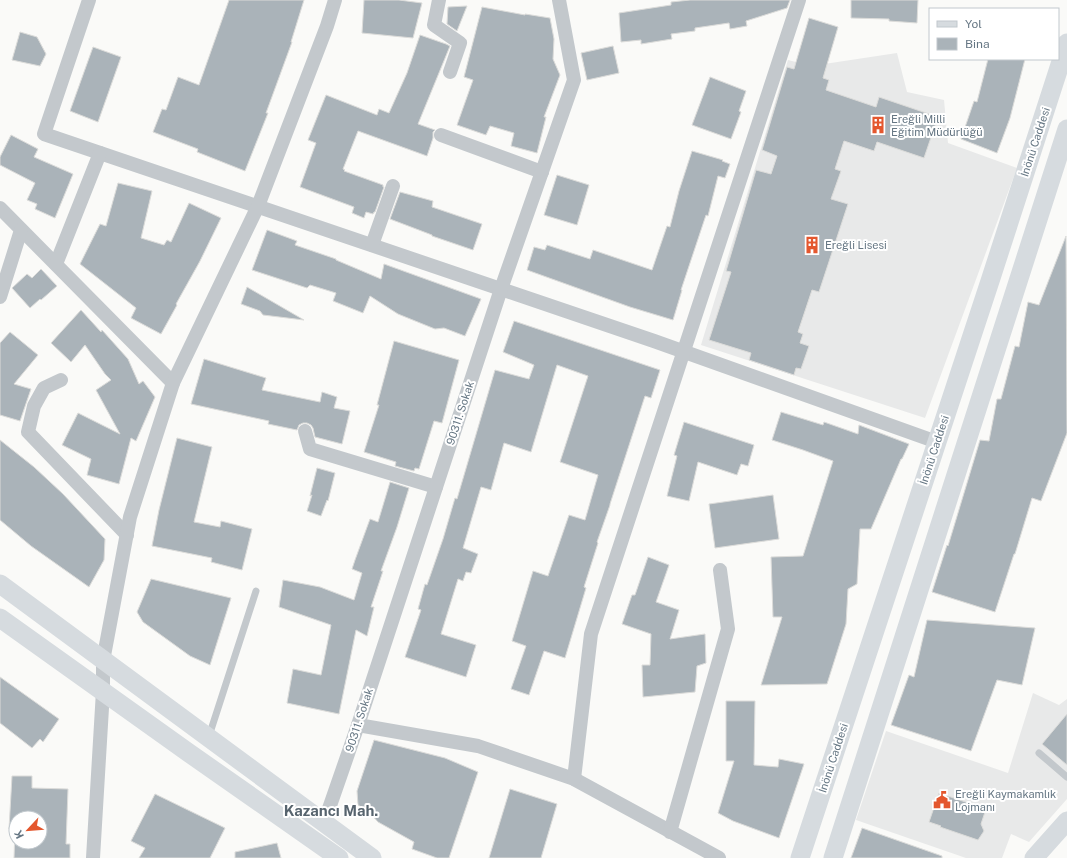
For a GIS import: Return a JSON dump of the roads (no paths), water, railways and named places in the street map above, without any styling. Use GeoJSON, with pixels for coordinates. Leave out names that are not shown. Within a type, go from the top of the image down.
{"type":"FeatureCollection","features":[{"type":"Feature","properties":{"kind":"main road","name":"İnönü Caddesi"},"geometry":{"type":"LineString","coordinates":[[800,858],[1067,42]]}},
{"type":"Feature","properties":{"kind":"main road"},"geometry":{"type":"LineString","coordinates":[[833,858],[1067,129]]}},
{"type":"Feature","properties":{"kind":"main road"},"geometry":{"type":"LineString","coordinates":[[0,584],[372,858]]}},
{"type":"Feature","properties":{"kind":"main road"},"geometry":{"type":"LineString","coordinates":[[0,618],[189,753],[340,858]]}},
{"type":"Feature","properties":{"kind":"main road"},"geometry":{"type":"LineString","coordinates":[[1034,858],[1067,821]]}},
{"type":"Feature","properties":{"kind":"street"},"geometry":{"type":"LineString","coordinates":[[89,0],[44,134],[684,352],[937,442]]}},
{"type":"Feature","properties":{"kind":"street"},"geometry":{"type":"LineString","coordinates":[[93,858],[103,661],[130,517],[173,383],[258,206],[327,26],[335,0]]}},
{"type":"Feature","properties":{"kind":"street"},"geometry":{"type":"LineString","coordinates":[[439,0],[434,25],[460,43],[450,72]]}},
{"type":"Feature","properties":{"kind":"street","name":"90311. Sokak"},"geometry":{"type":"LineString","coordinates":[[324,823],[358,725],[501,289],[574,80],[559,0]]}},
{"type":"Feature","properties":{"kind":"street"},"geometry":{"type":"LineString","coordinates":[[574,779],[591,634],[799,0]]}},
{"type":"Feature","properties":{"kind":"street"},"geometry":{"type":"LineString","coordinates":[[441,135],[542,172]]}},
{"type":"Feature","properties":{"kind":"street"},"geometry":{"type":"LineString","coordinates":[[56,264],[100,153]]}},
{"type":"Feature","properties":{"kind":"street"},"geometry":{"type":"LineString","coordinates":[[372,245],[393,186]]}},
{"type":"Feature","properties":{"kind":"street"},"geometry":{"type":"LineString","coordinates":[[0,208],[173,383]]}},
{"type":"Feature","properties":{"kind":"street"},"geometry":{"type":"LineString","coordinates":[[0,297],[22,230]]}},
{"type":"Feature","properties":{"kind":"street"},"geometry":{"type":"LineString","coordinates":[[61,380],[44,388],[34,406],[28,432],[127,535]]}},
{"type":"Feature","properties":{"kind":"street"},"geometry":{"type":"LineString","coordinates":[[305,431],[310,449],[436,487]]}},
{"type":"Feature","properties":{"kind":"street"},"geometry":{"type":"LineString","coordinates":[[670,832],[728,629],[720,570]]}},
{"type":"Feature","properties":{"kind":"street"},"geometry":{"type":"LineString","coordinates":[[358,725],[478,746],[574,779],[719,858]]}},
{"type":"Feature","properties":{"kind":"lane"},"geometry":{"type":"LineString","coordinates":[[208,738],[256,591]]}},
{"type":"Feature","properties":{"kind":"lane"},"geometry":{"type":"LineString","coordinates":[[1039,753],[1067,777]]}},
{"type":"Feature","properties":{"kind":"place","name":"Ereğli Milli Eğitim Müdürlüğü"},"geometry":{"type":"Point","coordinates":[878,125]}},
{"type":"Feature","properties":{"kind":"place","name":"Ereğli Lisesi"},"geometry":{"type":"Point","coordinates":[812,245]}},
{"type":"Feature","properties":{"kind":"place","name":"Ereğli Kaymakamlık Lojmanı"},"geometry":{"type":"Point","coordinates":[942,800]}},
{"type":"Feature","properties":{"kind":"district","name":"Kazancı Mah."},"geometry":{"type":"Point","coordinates":[331,810]}}]}
